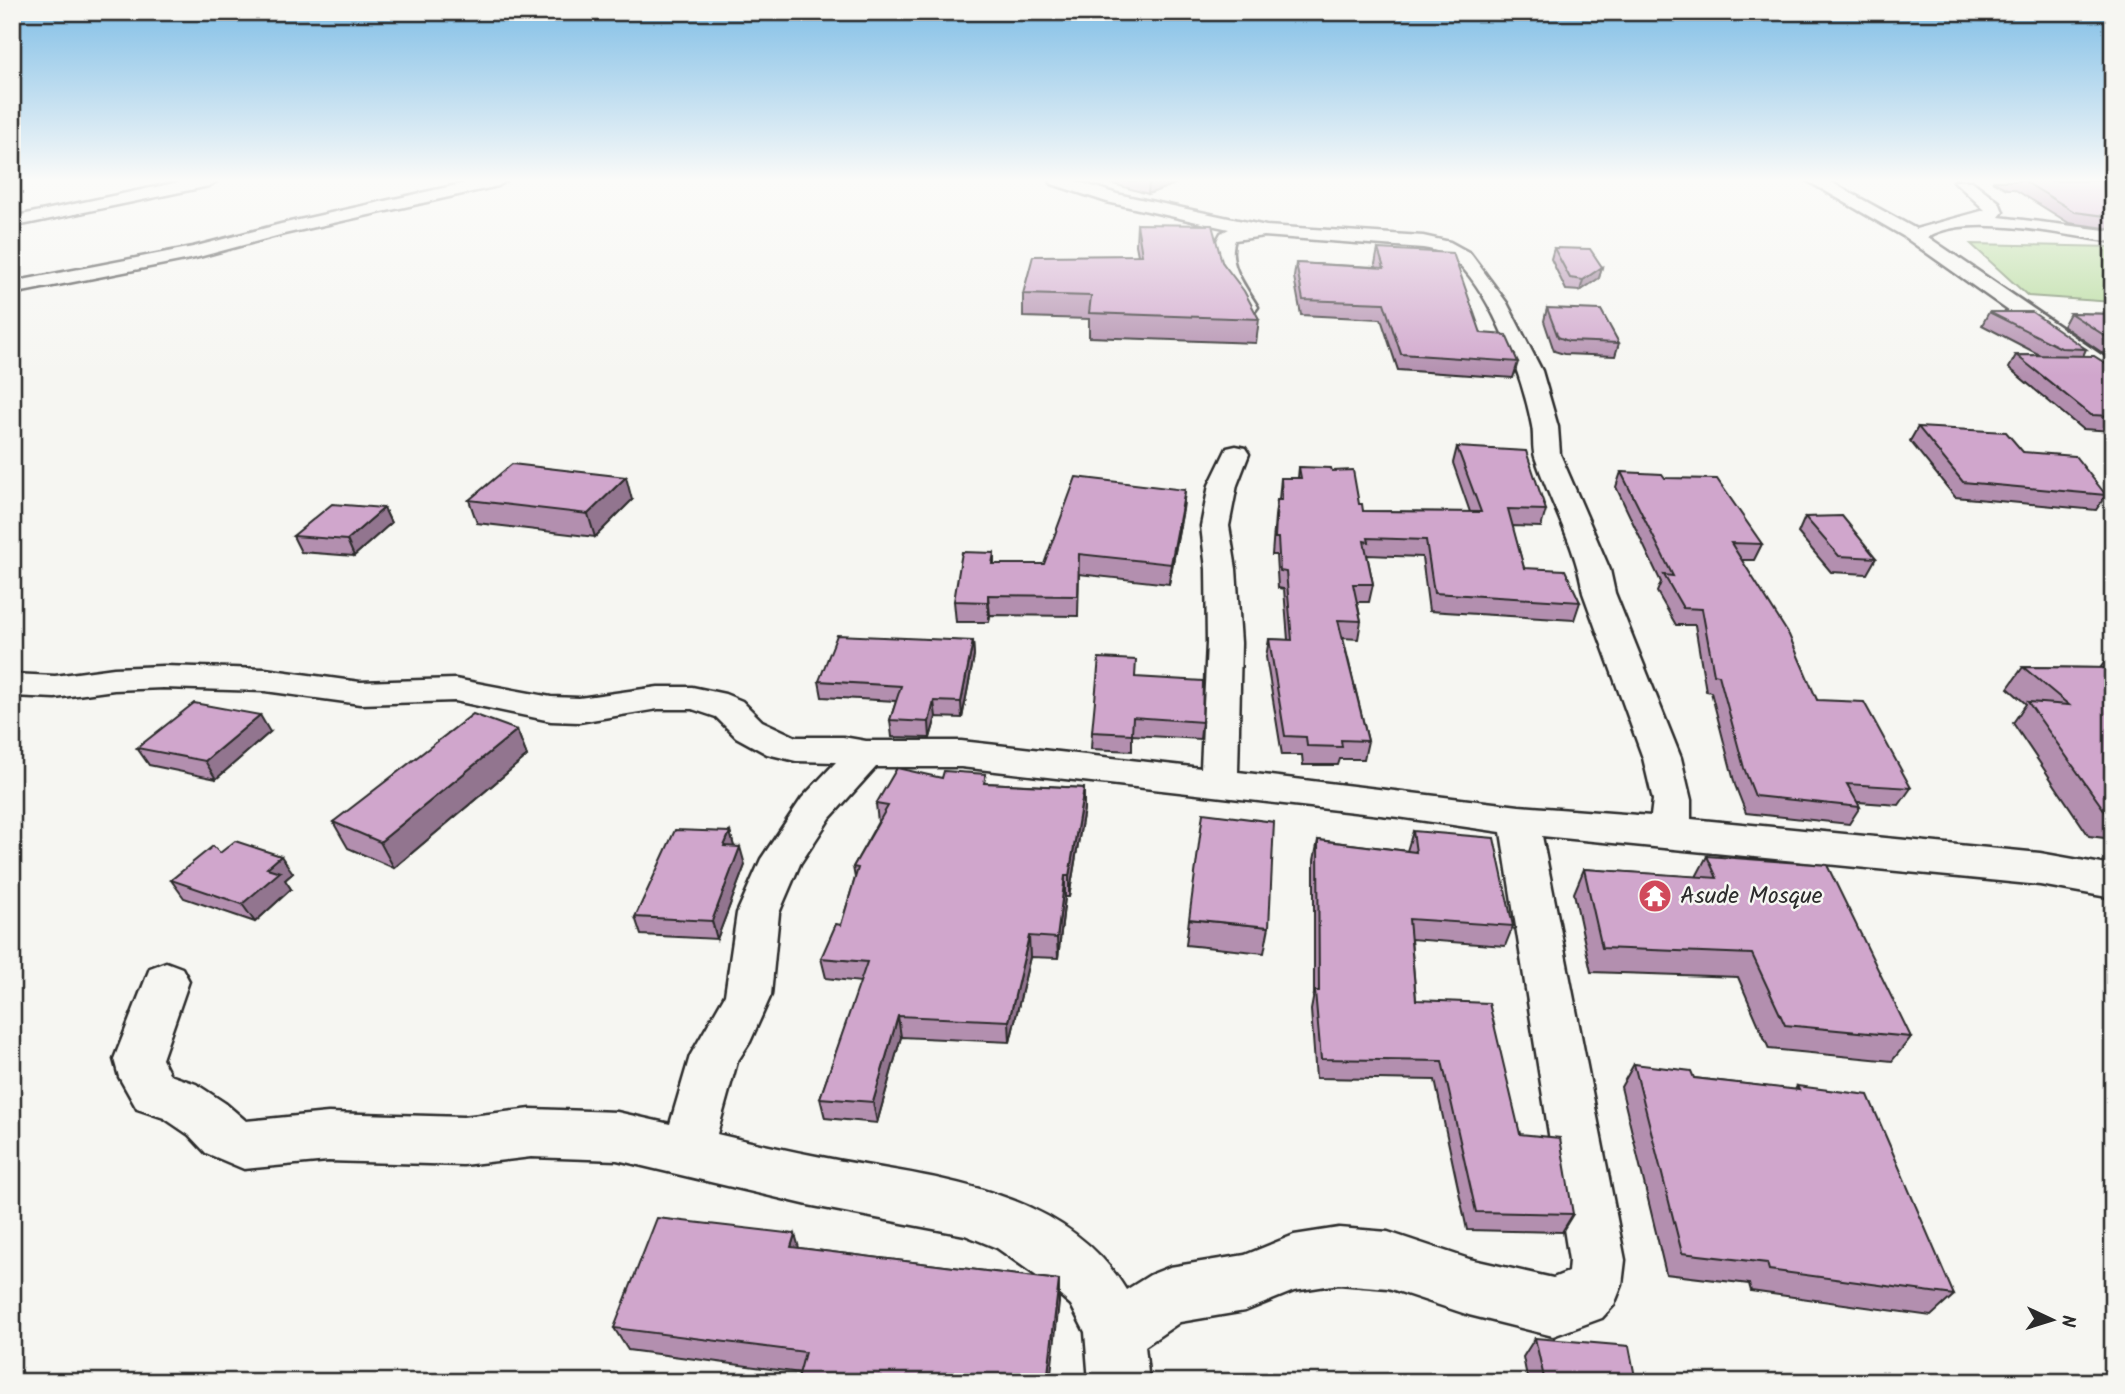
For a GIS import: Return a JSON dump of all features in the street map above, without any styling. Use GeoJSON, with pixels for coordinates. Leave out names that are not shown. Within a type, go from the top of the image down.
{"type":"FeatureCollection","features":[{"type":"Feature","properties":{"kind":"street"},"geometry":{"type":"LineString","coordinates":[[12,288],[217,246]]}},
{"type":"Feature","properties":{"kind":"street"},"geometry":{"type":"LineString","coordinates":[[1223,246],[1228,273],[1248,307]]}},
{"type":"Feature","properties":{"kind":"street"},"geometry":{"type":"LineString","coordinates":[[1435,246],[1455,251],[1471,264],[1497,303],[1530,371],[1545,427],[1547,454],[1595,570],[1599,593],[1662,758],[1672,800],[1670,832]]}},
{"type":"Feature","properties":{"kind":"street"},"geometry":{"type":"LineString","coordinates":[[1929,246],[2113,374]]}},
{"type":"Feature","properties":{"kind":"street"},"geometry":{"type":"LineString","coordinates":[[1219,783],[1224,643],[1221,569],[1215,526],[1223,485],[1236,454]]}},
{"type":"Feature","properties":{"kind":"street"},"geometry":{"type":"LineString","coordinates":[[12,685],[55,687],[163,677],[265,680],[360,693],[455,690],[551,709],[579,710],[657,698],[692,698],[713,702],[729,709],[749,729],[780,746],[866,754],[961,754],[1398,803],[1519,820],[1670,832],[2040,869],[2113,882]]}},
{"type":"Feature","properties":{"kind":"street"},"geometry":{"type":"LineString","coordinates":[[685,1152],[706,1093],[714,1056],[733,1028],[748,995],[758,913],[781,859],[816,808],[866,754]]}},
{"type":"Feature","properties":{"kind":"street"},"geometry":{"type":"LineString","coordinates":[[1114,1332],[1170,1296],[1245,1283],[1294,1263],[1339,1256],[1388,1260],[1469,1287],[1553,1307],[1582,1297],[1594,1285],[1597,1260],[1519,820]]}},
{"type":"Feature","properties":{"kind":"street"},"geometry":{"type":"LineString","coordinates":[[166,981],[138,1059],[143,1077],[154,1093],[178,1100],[207,1119],[224,1136],[244,1145],[328,1137],[463,1141],[531,1133],[617,1136],[808,1180],[965,1209],[1015,1228],[1061,1259],[1091,1285],[1114,1332],[1119,1382]]}},
{"type":"Feature","properties":{"kind":"green space"},"geometry":{"type":"Polygon","coordinates":[[[1973,246],[2113,247],[2113,302],[2028,296],[1973,246]]]}},
{"type":"Feature","properties":{"kind":"building"},"geometry":{"type":"Polygon","coordinates":[[[1141,246],[1218,246],[1222,262],[1244,291],[1259,319],[1089,313],[1091,296],[1023,294],[1033,256],[1142,255],[1141,246]]]}},
{"type":"Feature","properties":{"kind":"building"},"geometry":{"type":"Polygon","coordinates":[[[1554,248],[1590,249],[1602,267],[1583,280],[1570,278],[1554,248]]]}},
{"type":"Feature","properties":{"kind":"building"},"geometry":{"type":"Polygon","coordinates":[[[1378,249],[1453,253],[1481,333],[1506,335],[1518,362],[1401,354],[1384,303],[1303,300],[1296,263],[1384,268],[1378,249]]]}},
{"type":"Feature","properties":{"kind":"building"},"geometry":{"type":"Polygon","coordinates":[[[1547,308],[1601,310],[1619,343],[1568,341],[1558,337],[1547,308]]]}},
{"type":"Feature","properties":{"kind":"building"},"geometry":{"type":"Polygon","coordinates":[[[1989,312],[2032,312],[2086,349],[2061,348],[1989,312]]]}},
{"type":"Feature","properties":{"kind":"building"},"geometry":{"type":"Polygon","coordinates":[[[2070,313],[2113,314],[2113,341],[2070,313]]]}},
{"type":"Feature","properties":{"kind":"building"},"geometry":{"type":"Polygon","coordinates":[[[2016,355],[2094,356],[2113,368],[2113,416],[2091,415],[2016,355]]]}},
{"type":"Feature","properties":{"kind":"building"},"geometry":{"type":"Polygon","coordinates":[[[1918,427],[2006,432],[2023,452],[2075,456],[2106,495],[1963,482],[1918,427]]]}},
{"type":"Feature","properties":{"kind":"building"},"geometry":{"type":"Polygon","coordinates":[[[1457,447],[1526,451],[1546,510],[1508,509],[1524,568],[1565,570],[1580,602],[1434,593],[1426,540],[1368,538],[1369,542],[1364,541],[1373,584],[1353,584],[1361,621],[1338,620],[1368,741],[1341,740],[1342,747],[1307,746],[1306,737],[1285,736],[1269,639],[1292,640],[1286,572],[1280,571],[1278,538],[1275,538],[1277,500],[1282,500],[1281,478],[1301,478],[1299,467],[1331,468],[1332,471],[1353,470],[1359,504],[1362,504],[1363,511],[1481,512],[1457,447]]]}},
{"type":"Feature","properties":{"kind":"building"},"geometry":{"type":"Polygon","coordinates":[[[512,464],[626,477],[588,514],[469,500],[512,464]]]}},
{"type":"Feature","properties":{"kind":"building"},"geometry":{"type":"Polygon","coordinates":[[[1621,472],[1662,474],[1665,478],[1717,479],[1762,544],[1731,543],[1789,635],[1817,700],[1864,702],[1911,788],[1847,784],[1860,807],[1755,796],[1744,768],[1719,675],[1714,674],[1702,609],[1683,608],[1664,575],[1673,576],[1621,472]]]}},
{"type":"Feature","properties":{"kind":"building"},"geometry":{"type":"Polygon","coordinates":[[[1076,477],[1185,490],[1171,564],[1079,554],[1078,596],[988,595],[988,602],[954,601],[962,552],[994,553],[992,564],[1044,564],[1076,477]]]}},
{"type":"Feature","properties":{"kind":"building"},"geometry":{"type":"Polygon","coordinates":[[[332,504],[384,508],[347,540],[293,536],[332,504]]]}},
{"type":"Feature","properties":{"kind":"building"},"geometry":{"type":"Polygon","coordinates":[[[1842,516],[1876,558],[1839,556],[1805,517],[1842,516]]]}},
{"type":"Feature","properties":{"kind":"building"},"geometry":{"type":"Polygon","coordinates":[[[837,635],[973,641],[961,702],[934,701],[929,722],[890,720],[901,686],[819,681],[837,635]]]}},
{"type":"Feature","properties":{"kind":"building"},"geometry":{"type":"Polygon","coordinates":[[[1099,658],[1136,660],[1135,677],[1203,681],[1202,722],[1133,717],[1132,734],[1092,732],[1099,658]]]}},
{"type":"Feature","properties":{"kind":"building"},"geometry":{"type":"Polygon","coordinates":[[[2023,667],[2113,668],[2113,814],[2107,814],[2028,702],[2069,705],[2023,667]]]}},
{"type":"Feature","properties":{"kind":"building"},"geometry":{"type":"Polygon","coordinates":[[[194,703],[260,715],[205,761],[137,748],[194,703]]]}},
{"type":"Feature","properties":{"kind":"building"},"geometry":{"type":"Polygon","coordinates":[[[473,714],[517,730],[380,842],[333,822],[473,714]]]}},
{"type":"Feature","properties":{"kind":"building"},"geometry":{"type":"Polygon","coordinates":[[[897,768],[942,778],[944,771],[986,774],[984,783],[1084,788],[1069,876],[1065,876],[1057,938],[1029,936],[1009,1021],[898,1016],[873,1102],[820,1098],[867,962],[821,958],[836,924],[841,925],[858,868],[853,867],[888,806],[876,804],[897,768]]]}},
{"type":"Feature","properties":{"kind":"building"},"geometry":{"type":"Polygon","coordinates":[[[1203,813],[1274,822],[1269,927],[1189,919],[1203,813]]]}},
{"type":"Feature","properties":{"kind":"building"},"geometry":{"type":"Polygon","coordinates":[[[675,830],[730,832],[724,846],[740,847],[712,921],[635,917],[675,830]]]}},
{"type":"Feature","properties":{"kind":"building"},"geometry":{"type":"Polygon","coordinates":[[[1413,831],[1494,838],[1513,926],[1409,919],[1416,1000],[1489,1003],[1520,1134],[1560,1138],[1573,1214],[1476,1212],[1442,1061],[1321,1059],[1315,991],[1319,991],[1318,840],[1416,852],[1413,831]]]}},
{"type":"Feature","properties":{"kind":"building"},"geometry":{"type":"Polygon","coordinates":[[[235,841],[281,856],[267,868],[280,872],[242,904],[171,880],[213,846],[220,853],[235,841]]]}},
{"type":"Feature","properties":{"kind":"building"},"geometry":{"type":"Polygon","coordinates":[[[1707,856],[1827,865],[1911,1037],[1785,1025],[1752,954],[1602,948],[1584,869],[1717,878],[1707,856]]]}},
{"type":"Feature","properties":{"kind":"building"},"geometry":{"type":"Polygon","coordinates":[[[1634,1064],[1691,1071],[1694,1078],[1868,1095],[1954,1295],[1769,1270],[1767,1263],[1682,1253],[1634,1064]]]}},
{"type":"Feature","properties":{"kind":"building"},"geometry":{"type":"Polygon","coordinates":[[[657,1218],[795,1234],[791,1247],[1059,1280],[1047,1382],[797,1382],[805,1352],[614,1328],[657,1218]]]}},
{"type":"Feature","properties":{"kind":"building"},"geometry":{"type":"Polygon","coordinates":[[[1535,1338],[1629,1346],[1636,1382],[1545,1382],[1535,1338]]]}},
{"type":"Feature","properties":{"kind":"place","name":"Asude Mosque"},"geometry":{"type":"Point","coordinates":[1655,896]}}]}
